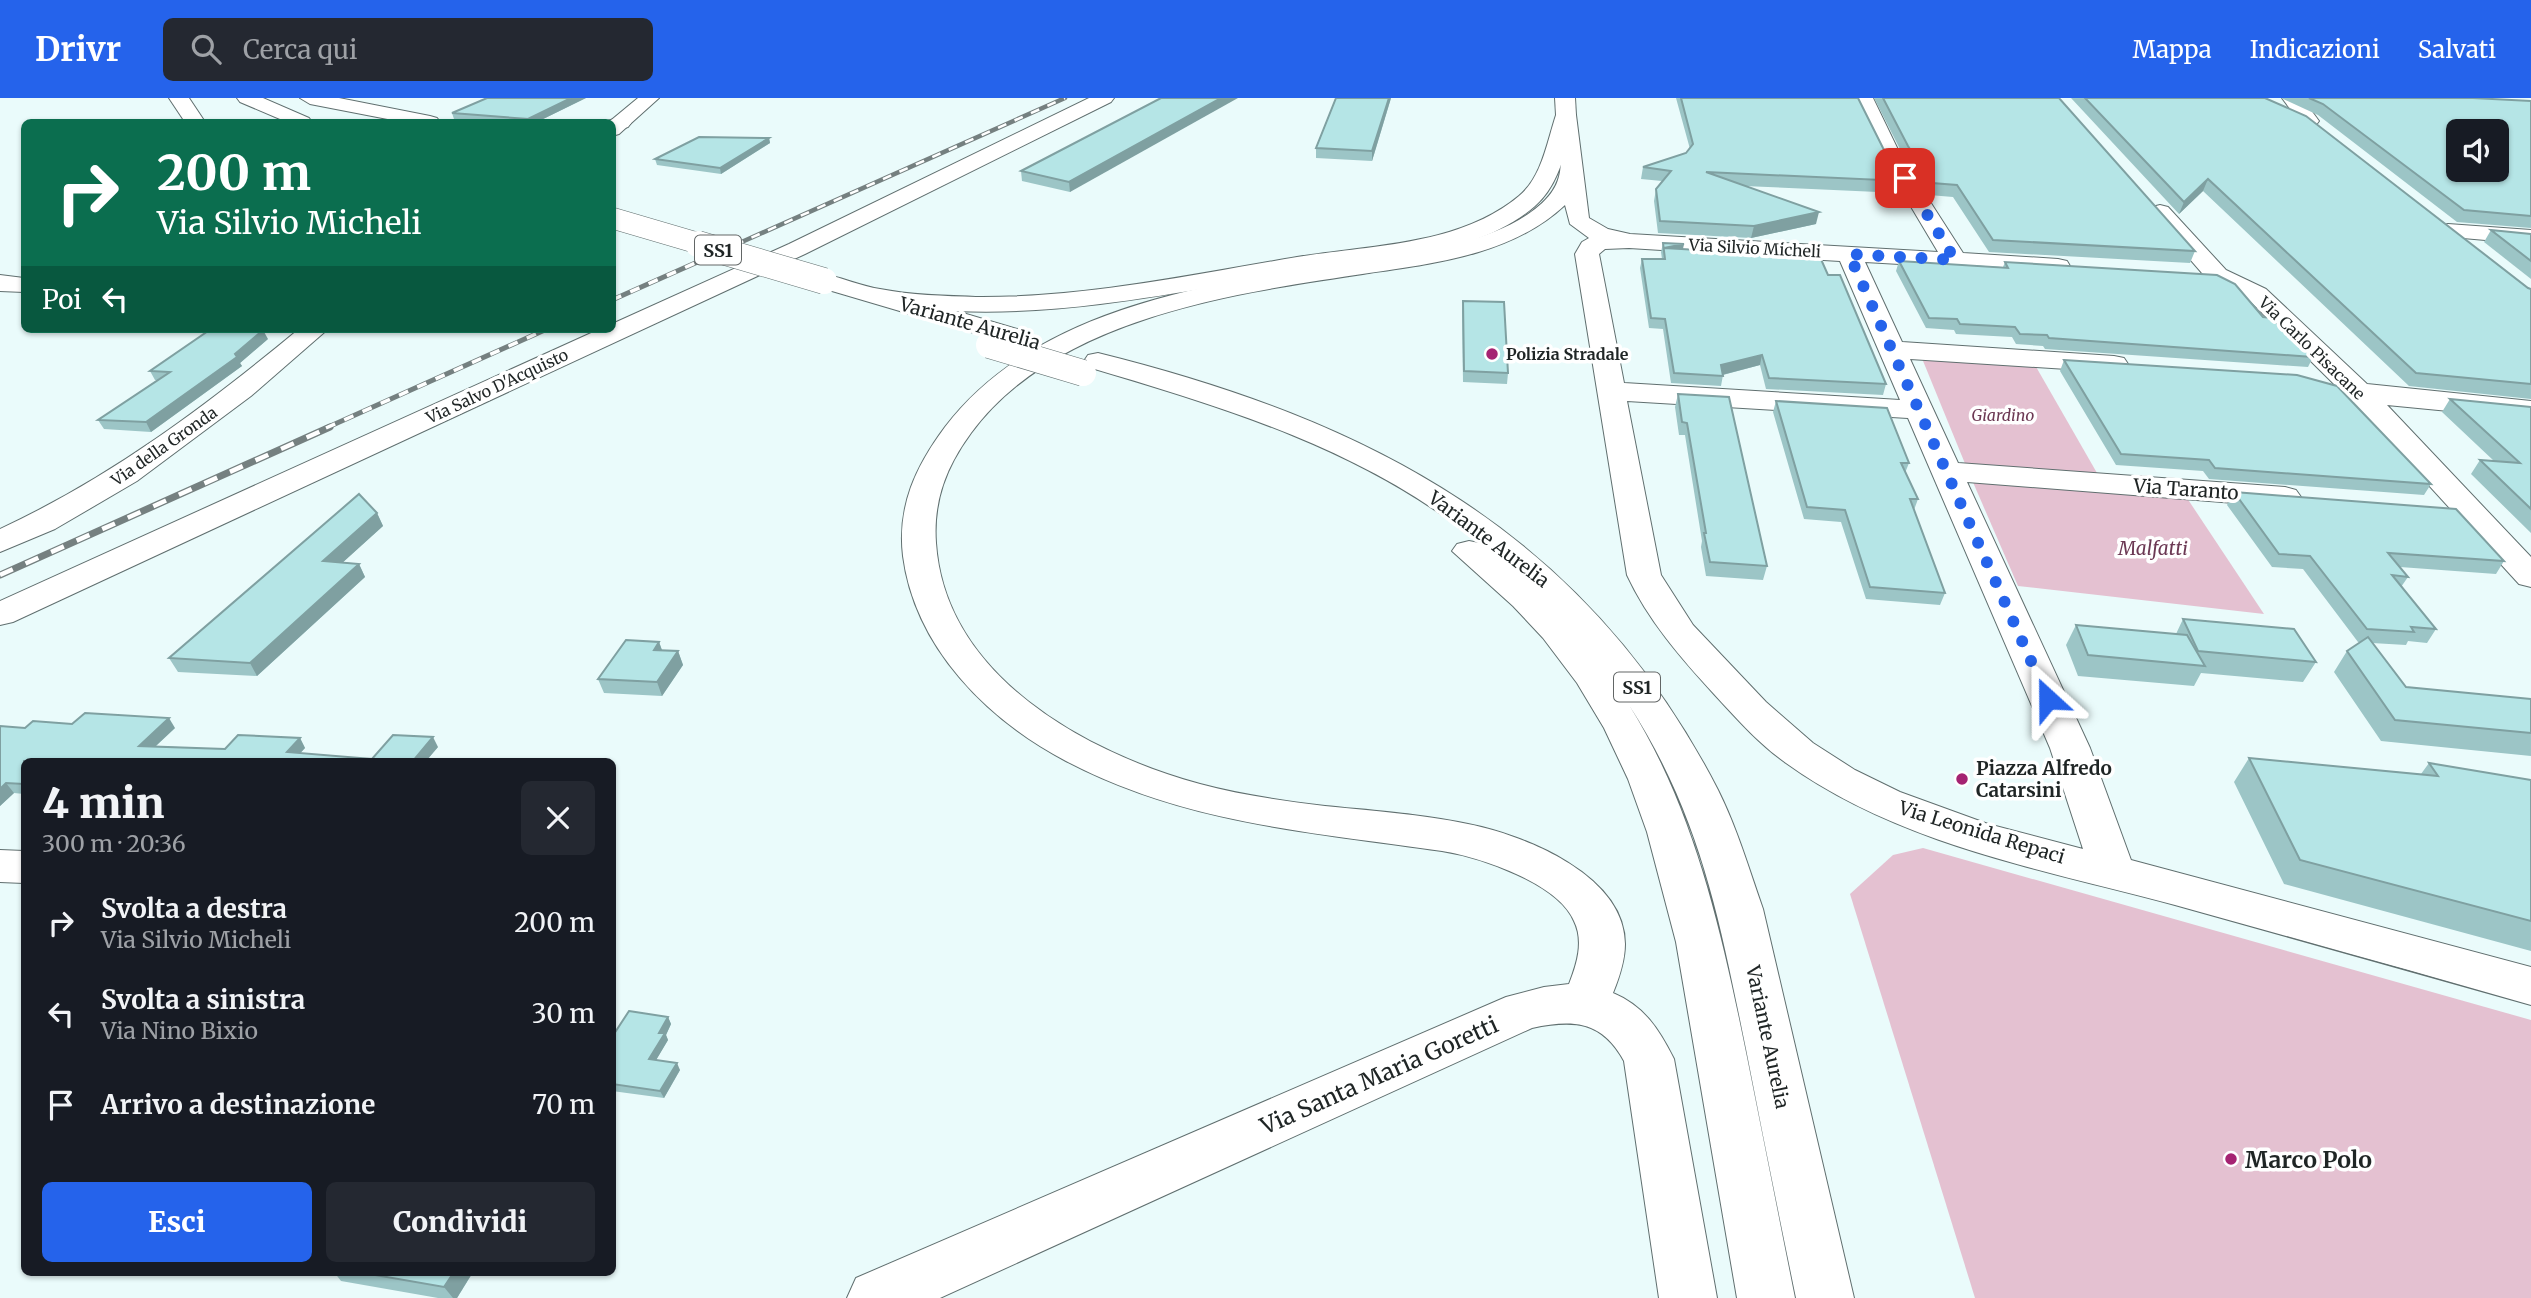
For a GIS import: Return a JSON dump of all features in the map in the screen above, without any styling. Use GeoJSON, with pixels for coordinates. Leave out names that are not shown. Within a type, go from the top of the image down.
{"type":"FeatureCollection","features":[{"type":"Feature","properties":{"kind":"main road"},"geometry":{"type":"LineString","coordinates":[[179,98],[193,119]]}},
{"type":"Feature","properties":{"kind":"main road"},"geometry":{"type":"LineString","coordinates":[[310,98],[415,119]]}},
{"type":"Feature","properties":{"kind":"main road"},"geometry":{"type":"LineString","coordinates":[[616,125],[649,98]]}},
{"type":"Feature","properties":{"kind":"main road","name":"Via Salvo D'Acquisto"},"geometry":{"type":"LineString","coordinates":[[616,331],[787,253],[1104,98]]}},
{"type":"Feature","properties":{"kind":"main road"},"geometry":{"type":"LineString","coordinates":[[1863,98],[1892,158],[1955,260]]}},
{"type":"Feature","properties":{"kind":"main road"},"geometry":{"type":"LineString","coordinates":[[238,101],[265,119]]}},
{"type":"Feature","properties":{"kind":"main road"},"geometry":{"type":"LineString","coordinates":[[238,101],[293,119]]}},
{"type":"Feature","properties":{"kind":"main road"},"geometry":{"type":"LineString","coordinates":[[2285,102],[2330,138]]}},
{"type":"Feature","properties":{"kind":"main road"},"geometry":{"type":"LineString","coordinates":[[1565,107],[1576,213],[1584,226],[1599,235],[1629,241]]}},
{"type":"Feature","properties":{"kind":"main road"},"geometry":{"type":"LineString","coordinates":[[881,297],[989,304],[1084,298],[1225,277],[1443,239],[1493,222],[1533,195],[1546,178],[1565,107]]}},
{"type":"Feature","properties":{"kind":"main road"},"geometry":{"type":"LineString","coordinates":[[1572,176],[1550,207],[1522,226],[1483,243],[1429,256],[1198,297],[1126,318],[1066,343],[1010,379],[970,414],[956,431],[931,472],[923,497],[918,522],[918,556],[926,589],[939,620],[956,650],[975,673],[1029,721],[1083,754],[1152,783],[1237,807],[1471,840],[1503,851],[1556,876],[1586,901],[1600,926],[1602,946],[1599,963],[1584,1004]]}},
{"type":"Feature","properties":{"kind":"main road","name":"Via Carlo Pisacane"},"geometry":{"type":"LineString","coordinates":[[2143,192],[2203,274],[2257,294],[2360,393],[2531,577]]}},
{"type":"Feature","properties":{"kind":"main road","name":"Variante Aurelia"},"geometry":{"type":"LineString","coordinates":[[616,219],[989,345],[1091,367],[1275,417],[1394,472],[1459,512],[1555,589],[1609,648],[1643,695],[1682,760],[1712,824],[1740,909],[1825,1298]]}},
{"type":"Feature","properties":{"kind":"main road"},"geometry":{"type":"LineString","coordinates":[[2479,255],[2441,226],[2531,237]]}},
{"type":"Feature","properties":{"kind":"main road","name":"Variante Aurelia"},"geometry":{"type":"LineString","coordinates":[[616,234],[814,285],[881,297],[1015,337],[1268,433],[1310,451],[1397,499],[1455,539],[1526,600],[1555,629],[1590,675],[1641,762],[1664,814],[1684,876],[1702,949],[1766,1298]]}},
{"type":"Feature","properties":{"kind":"main road","name":"Via Silvio Micheli"},"geometry":{"type":"LineString","coordinates":[[1629,241],[2079,267]]}},
{"type":"Feature","properties":{"kind":"main road","name":"Via Leonida Repaci"},"geometry":{"type":"LineString","coordinates":[[1629,241],[1595,244],[1587,254],[1644,575],[1652,592],[1691,648],[1767,726],[1798,752],[1825,770],[1906,811],[2005,843],[2531,986]]}},
{"type":"Feature","properties":{"kind":"main road"},"geometry":{"type":"LineString","coordinates":[[1849,254],[2070,748],[2113,871]]}},
{"type":"Feature","properties":{"kind":"main road"},"geometry":{"type":"LineString","coordinates":[[0,283],[21,285]]}},
{"type":"Feature","properties":{"kind":"main road","name":"Via della Gronda"},"geometry":{"type":"LineString","coordinates":[[0,542],[71,507],[131,472],[231,399],[308,333]]}},
{"type":"Feature","properties":{"kind":"main road","name":"Via Salvo D'Acquisto"},"geometry":{"type":"LineString","coordinates":[[0,614],[613,333]]}},
{"type":"Feature","properties":{"kind":"main road"},"geometry":{"type":"LineString","coordinates":[[1893,350],[2140,366]]}},
{"type":"Feature","properties":{"kind":"main road"},"geometry":{"type":"LineString","coordinates":[[2306,377],[2360,393],[2531,410]]}},
{"type":"Feature","properties":{"kind":"main road"},"geometry":{"type":"LineString","coordinates":[[1610,391],[1919,410]]}},
{"type":"Feature","properties":{"kind":"main road","name":"Via Taranto"},"geometry":{"type":"LineString","coordinates":[[1946,471],[2317,499]]}},
{"type":"Feature","properties":{"kind":"main road"},"geometry":{"type":"LineString","coordinates":[[2427,508],[2468,511]]}},
{"type":"Feature","properties":{"kind":"main road"},"geometry":{"type":"LineString","coordinates":[[0,866],[21,867]]}},
{"type":"Feature","properties":{"kind":"main road","name":"Via Santa Maria Goretti"},"geometry":{"type":"LineString","coordinates":[[876,1298],[1523,1011],[1557,1004],[1601,1007],[1624,1021],[1642,1045],[1648,1059],[1688,1298]]}},
{"type":"Feature","properties":{"kind":"green space","name":"Giardino"},"geometry":{"type":"Polygon","coordinates":[[[1921,356],[2035,365],[2097,473],[1966,466],[1921,356]]]}},
{"type":"Feature","properties":{"kind":"green space","name":"Malfatti"},"geometry":{"type":"Polygon","coordinates":[[[1972,480],[2187,498],[2264,614],[2018,586],[1972,480]]]}},
{"type":"Feature","properties":{"kind":"green space","name":"Marco Polo"},"geometry":{"type":"Polygon","coordinates":[[[1923,848],[2531,1020],[2531,1298],[1975,1298],[1850,894],[1893,855],[1923,848]]]}},
{"type":"Feature","properties":{"kind":"building"},"geometry":{"type":"Polygon","coordinates":[[[487,98],[571,98],[528,119],[452,113],[487,98]]]}},
{"type":"Feature","properties":{"kind":"building"},"geometry":{"type":"Polygon","coordinates":[[[1161,98],[1221,98],[1069,182],[1021,171],[1161,98]]]}},
{"type":"Feature","properties":{"kind":"building"},"geometry":{"type":"Polygon","coordinates":[[[1336,98],[1389,98],[1372,151],[1316,148],[1336,98]]]}},
{"type":"Feature","properties":{"kind":"building"},"geometry":{"type":"Polygon","coordinates":[[[1681,98],[1858,98],[1903,181],[1706,172],[1819,212],[1754,226],[1660,221],[1656,189],[1671,171],[1643,167],[1686,153],[1693,144],[1681,98]]]}},
{"type":"Feature","properties":{"kind":"building"},"geometry":{"type":"Polygon","coordinates":[[[1883,98],[2059,98],[2195,251],[1993,240],[1957,185],[1932,183],[1908,146],[1883,98]]]}},
{"type":"Feature","properties":{"kind":"building"},"geometry":{"type":"Polygon","coordinates":[[[2085,98],[2265,98],[2306,116],[2531,289],[2531,384],[2416,373],[2208,179],[2184,202],[2085,98]]]}},
{"type":"Feature","properties":{"kind":"building"},"geometry":{"type":"Polygon","coordinates":[[[2309,98],[2473,98],[2531,101],[2531,216],[2464,210],[2323,104],[2309,98]]]}},
{"type":"Feature","properties":{"kind":"building"},"geometry":{"type":"Polygon","coordinates":[[[699,137],[769,138],[720,168],[655,159],[699,137]]]}},
{"type":"Feature","properties":{"kind":"building"},"geometry":{"type":"Polygon","coordinates":[[[2491,230],[2531,234],[2531,261],[2491,230]]]}},
{"type":"Feature","properties":{"kind":"building"},"geometry":{"type":"Polygon","coordinates":[[[1663,243],[1684,244],[1664,248],[1820,257],[1828,275],[1840,275],[1886,384],[1769,378],[1762,355],[1721,365],[1723,376],[1674,373],[1665,319],[1651,318],[1642,259],[1665,259],[1663,243]]]}},
{"type":"Feature","properties":{"kind":"building"},"geometry":{"type":"Polygon","coordinates":[[[1899,261],[2008,268],[2005,262],[2217,275],[2235,284],[2263,317],[2272,318],[2285,331],[2291,332],[2313,357],[2049,338],[2047,335],[2020,334],[2015,327],[1960,324],[1957,319],[1929,318],[1899,261]]]}},
{"type":"Feature","properties":{"kind":"building"},"geometry":{"type":"Polygon","coordinates":[[[1463,301],[1504,302],[1508,373],[1464,371],[1463,301]]]}},
{"type":"Feature","properties":{"kind":"building"},"geometry":{"type":"Polygon","coordinates":[[[205,333],[260,333],[235,354],[237,357],[146,422],[98,420],[170,372],[150,371],[205,333]]]}},
{"type":"Feature","properties":{"kind":"building"},"geometry":{"type":"Polygon","coordinates":[[[2064,360],[2297,375],[2337,386],[2431,484],[2215,468],[2209,460],[2121,454],[2064,360]]]}},
{"type":"Feature","properties":{"kind":"building"},"geometry":{"type":"Polygon","coordinates":[[[1678,394],[1729,397],[1767,566],[1710,562],[1687,423],[1682,422],[1678,394]]]}},
{"type":"Feature","properties":{"kind":"building"},"geometry":{"type":"Polygon","coordinates":[[[2450,399],[2531,407],[2531,509],[2480,460],[2520,463],[2450,399]]]}},
{"type":"Feature","properties":{"kind":"building"},"geometry":{"type":"Polygon","coordinates":[[[1776,401],[1887,408],[1909,463],[1901,463],[1918,499],[1910,499],[1945,593],[1870,587],[1845,510],[1807,507],[1776,401]]]}},
{"type":"Feature","properties":{"kind":"building"},"geometry":{"type":"Polygon","coordinates":[[[2234,492],[2456,509],[2504,561],[2388,553],[2408,577],[2392,575],[2436,629],[2411,627],[2414,632],[2367,629],[2310,556],[2279,554],[2234,492]]]}},
{"type":"Feature","properties":{"kind":"building"},"geometry":{"type":"Polygon","coordinates":[[[359,494],[377,513],[323,561],[359,564],[250,663],[169,658],[359,494]]]}},
{"type":"Feature","properties":{"kind":"building"},"geometry":{"type":"Polygon","coordinates":[[[2183,619],[2294,629],[2316,662],[2198,651],[2183,619]]]}},
{"type":"Feature","properties":{"kind":"building"},"geometry":{"type":"Polygon","coordinates":[[[2076,625],[2187,635],[2205,666],[2088,655],[2076,625]]]}},
{"type":"Feature","properties":{"kind":"building"},"geometry":{"type":"Polygon","coordinates":[[[2368,637],[2406,687],[2531,699],[2531,733],[2395,720],[2347,651],[2368,637]]]}},
{"type":"Feature","properties":{"kind":"building"},"geometry":{"type":"Polygon","coordinates":[[[626,640],[659,642],[654,650],[678,651],[657,682],[598,679],[626,640]]]}},
{"type":"Feature","properties":{"kind":"building"},"geometry":{"type":"Polygon","coordinates":[[[85,713],[169,718],[139,746],[225,749],[238,735],[300,738],[287,752],[360,758],[21,758],[21,784],[6,783],[0,789],[0,726],[25,728],[33,721],[72,724],[85,713]]]}},
{"type":"Feature","properties":{"kind":"building"},"geometry":{"type":"Polygon","coordinates":[[[393,735],[433,737],[416,758],[373,758],[393,735]]]}},
{"type":"Feature","properties":{"kind":"building"},"geometry":{"type":"Polygon","coordinates":[[[2249,758],[2438,776],[2429,763],[2531,780],[2531,921],[2300,860],[2249,758]]]}},
{"type":"Feature","properties":{"kind":"building"},"geometry":{"type":"Polygon","coordinates":[[[629,1011],[668,1017],[659,1033],[665,1033],[649,1059],[677,1063],[660,1091],[616,1085],[616,1031],[629,1011]]]}},
{"type":"Feature","properties":{"kind":"building"},"geometry":{"type":"Polygon","coordinates":[[[381,1276],[451,1276],[444,1287],[381,1276]]]}},
{"type":"Feature","properties":{"kind":"railway"},"geometry":{"type":"LineString","coordinates":[[735,245],[1065,98]]}},
{"type":"Feature","properties":{"kind":"railway"},"geometry":{"type":"LineString","coordinates":[[616,298],[738,244]]}},
{"type":"Feature","properties":{"kind":"railway"},"geometry":{"type":"LineString","coordinates":[[326,428],[538,333]]}},
{"type":"Feature","properties":{"kind":"railway"},"geometry":{"type":"LineString","coordinates":[[0,575],[330,427]]}},
{"type":"Feature","properties":{"kind":"place","name":"Polizia Stradale"},"geometry":{"type":"Point","coordinates":[1492,354]}},
{"type":"Feature","properties":{"kind":"place","name":"Piazza Alfredo Catarsini"},"geometry":{"type":"Point","coordinates":[1962,779]}},
{"type":"Feature","properties":{"kind":"place","name":"Marco Polo"},"geometry":{"type":"Point","coordinates":[2231,1159]}},
{"type":"Feature","properties":{"kind":"route"},"geometry":{"type":"LineString","coordinates":[[1905,178],[1955,260],[1849,254],[2048,699]]}}]}
